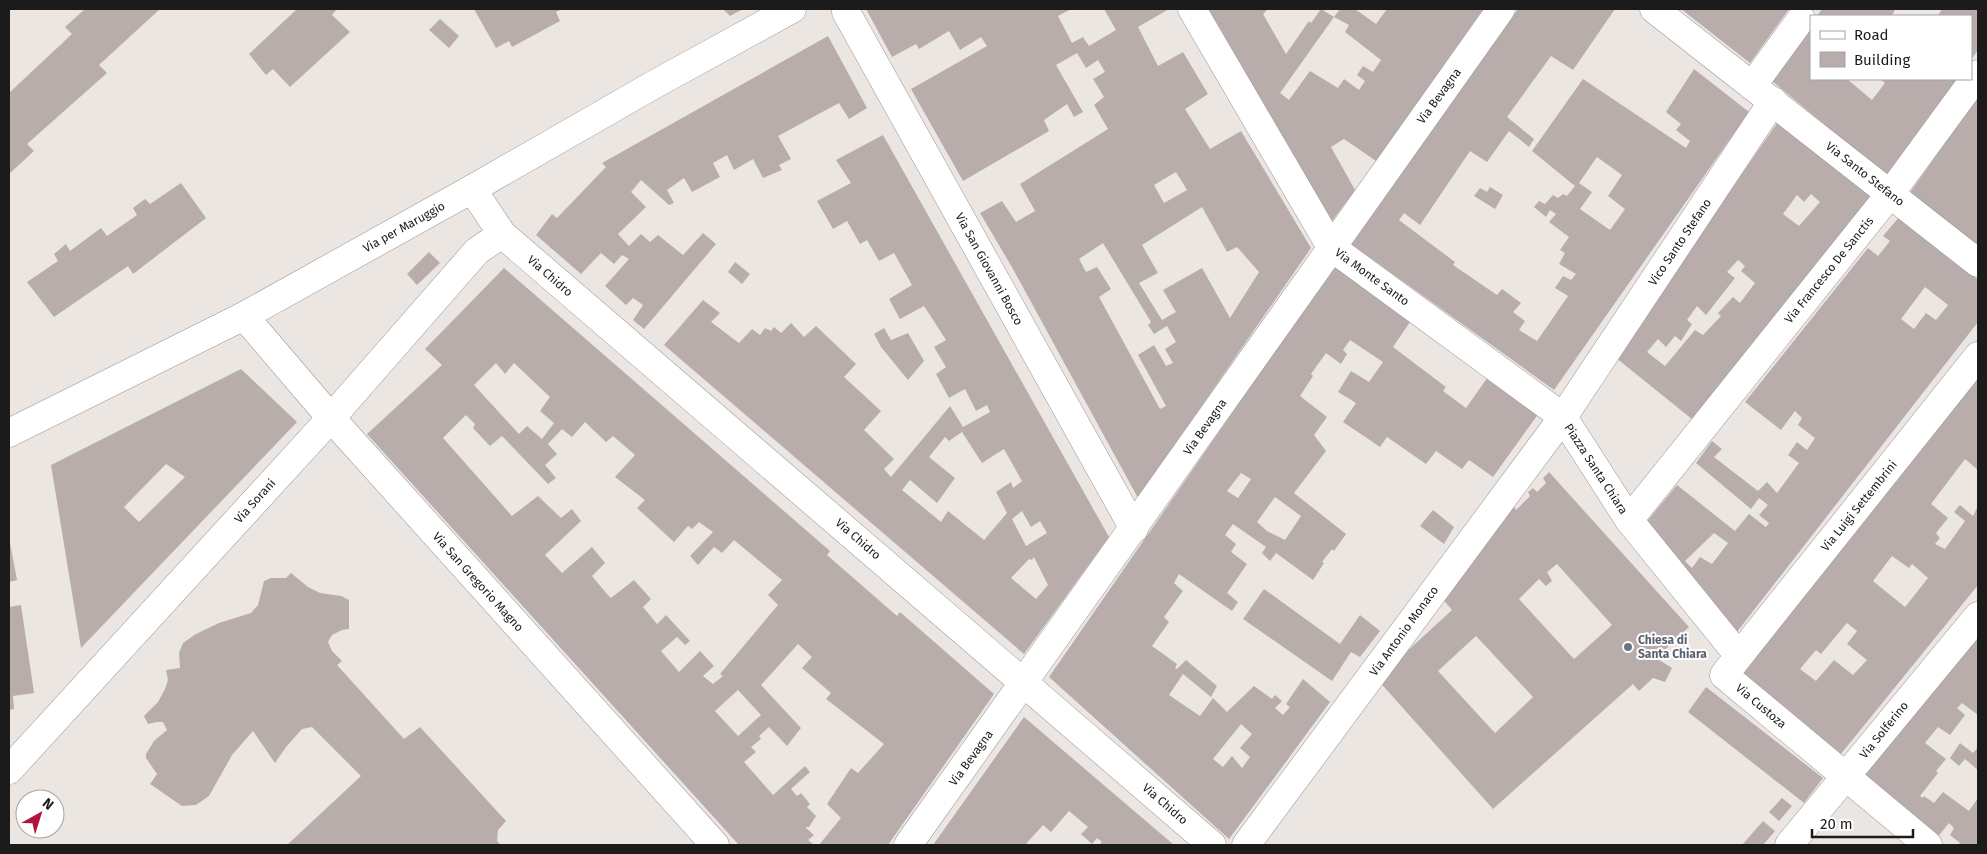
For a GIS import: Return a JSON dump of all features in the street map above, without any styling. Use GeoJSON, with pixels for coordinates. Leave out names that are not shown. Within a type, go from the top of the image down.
{"type":"FeatureCollection","features":[{"type":"Feature","properties":{"kind":"street","name":"Via per Maruggio"},"geometry":{"type":"LineString","coordinates":[[9,433],[244,316],[655,84],[792,9]]}},
{"type":"Feature","properties":{"kind":"street","name":"Via San Giovanni Bosco"},"geometry":{"type":"LineString","coordinates":[[846,9],[1134,528]]}},
{"type":"Feature","properties":{"kind":"street","name":"Via Monte Santo"},"geometry":{"type":"LineString","coordinates":[[1192,9],[1331,247],[1563,416]]}},
{"type":"Feature","properties":{"kind":"street","name":"Via Bevagna"},"geometry":{"type":"LineString","coordinates":[[908,845],[1501,9]]}},
{"type":"Feature","properties":{"kind":"street","name":"Via Santo Stefano"},"geometry":{"type":"LineString","coordinates":[[1654,9],[1978,263]]}},
{"type":"Feature","properties":{"kind":"street"},"geometry":{"type":"LineString","coordinates":[[1762,94],[1801,19]]}},
{"type":"Feature","properties":{"kind":"street","name":"Via Francesco De Sanctis"},"geometry":{"type":"LineString","coordinates":[[1674,462],[1890,194],[1978,74]]}},
{"type":"Feature","properties":{"kind":"street","name":"Vico Santo Stefano"},"geometry":{"type":"LineString","coordinates":[[1587,382],[1762,94]]}},
{"type":"Feature","properties":{"kind":"street","name":"Via Chidro"},"geometry":{"type":"LineString","coordinates":[[472,189],[502,234],[1025,682],[1212,845]]}},
{"type":"Feature","properties":{"kind":"street","name":"Via Sorani"},"geometry":{"type":"LineString","coordinates":[[9,770],[331,418],[477,251],[502,234]]}},
{"type":"Feature","properties":{"kind":"street","name":"Via San Gregorio Magno"},"geometry":{"type":"LineString","coordinates":[[244,316],[331,418],[716,845]]}},
{"type":"Feature","properties":{"kind":"street","name":"Via Luigi Settembrini"},"geometry":{"type":"LineString","coordinates":[[1739,656],[1978,356]]}},
{"type":"Feature","properties":{"kind":"street","name":"Piazza Santa Chiara"},"geometry":{"type":"LineString","coordinates":[[1587,382],[1563,416],[1628,520],[1674,462]]}},
{"type":"Feature","properties":{"kind":"street","name":"Via Antonio Monaco"},"geometry":{"type":"LineString","coordinates":[[1246,845],[1563,416]]}},
{"type":"Feature","properties":{"kind":"street"},"geometry":{"type":"LineString","coordinates":[[1628,520],[1739,656]]}},
{"type":"Feature","properties":{"kind":"street","name":"Via Solferino"},"geometry":{"type":"LineString","coordinates":[[1789,845],[1978,616]]}},
{"type":"Feature","properties":{"kind":"street","name":"Via Custoza"},"geometry":{"type":"LineString","coordinates":[[1739,656],[1724,675],[1928,845]]}},
{"type":"Feature","properties":{"kind":"building"},"geometry":{"type":"Polygon","coordinates":[[[85,9],[160,9],[99,65],[107,73],[27,144],[34,151],[9,174],[9,93],[72,34],[65,27],[85,9]]]}},
{"type":"Feature","properties":{"kind":"building"},"geometry":{"type":"Polygon","coordinates":[[[297,9],[337,9],[332,15],[350,32],[290,87],[273,69],[266,75],[249,54],[297,9]]]}},
{"type":"Feature","properties":{"kind":"building"},"geometry":{"type":"Polygon","coordinates":[[[474,9],[562,9],[556,12],[560,21],[512,47],[509,41],[496,48],[474,9]]]}},
{"type":"Feature","properties":{"kind":"building"},"geometry":{"type":"Polygon","coordinates":[[[723,9],[743,9],[730,16],[723,9]]]}},
{"type":"Feature","properties":{"kind":"building"},"geometry":{"type":"Polygon","coordinates":[[[866,9],[1071,9],[1058,16],[1072,43],[1083,37],[1089,46],[1116,30],[1104,9],[1169,9],[1138,27],[1158,66],[1183,52],[1208,94],[1185,109],[1210,149],[1241,131],[1311,248],[1138,498],[1013,269],[980,213],[1002,201],[1016,222],[1035,211],[1020,184],[1108,129],[1094,105],[1104,97],[1093,79],[1105,72],[1098,60],[1086,68],[1077,53],[1056,65],[1083,112],[1074,117],[1067,104],[1044,120],[1049,131],[963,181],[911,89],[987,46],[981,37],[960,50],[949,31],[919,49],[916,44],[892,57],[866,9]],[[1176,172],[1154,185],[1164,203],[1187,190],[1176,172]],[[1202,207],[1142,245],[1158,273],[1139,283],[1162,320],[1176,312],[1163,290],[1202,268],[1230,318],[1259,272],[1237,247],[1227,252],[1202,207]],[[1103,243],[1079,259],[1086,272],[1097,267],[1111,289],[1099,297],[1160,409],[1166,406],[1138,355],[1154,345],[1166,366],[1173,363],[1165,349],[1176,342],[1167,326],[1154,334],[1148,325],[1151,322],[1103,243]]]}},
{"type":"Feature","properties":{"kind":"building"},"geometry":{"type":"Polygon","coordinates":[[[1202,9],[1268,9],[1263,14],[1286,54],[1309,21],[1311,23],[1321,9],[1334,17],[1340,9],[1355,9],[1376,24],[1387,9],[1483,9],[1376,161],[1344,139],[1331,147],[1355,190],[1329,225],[1202,9]],[[1334,17],[1280,93],[1289,100],[1310,71],[1338,88],[1344,79],[1359,90],[1365,81],[1357,75],[1363,66],[1373,72],[1381,60],[1345,32],[1349,25],[1334,17]]]}},
{"type":"Feature","properties":{"kind":"building"},"geometry":{"type":"Polygon","coordinates":[[[1518,9],[1615,9],[1573,70],[1551,56],[1507,117],[1534,139],[1529,147],[1509,131],[1487,162],[1470,151],[1420,225],[1404,213],[1399,220],[1455,262],[1453,265],[1497,295],[1502,289],[1521,303],[1513,312],[1525,321],[1519,330],[1537,341],[1568,296],[1555,288],[1563,276],[1571,280],[1576,274],[1559,264],[1565,253],[1560,250],[1569,237],[1549,222],[1556,214],[1550,210],[1546,217],[1534,207],[1539,201],[1545,204],[1553,195],[1558,198],[1563,194],[1567,196],[1575,186],[1532,151],[1583,79],[1686,148],[1690,141],[1676,130],[1681,124],[1666,112],[1694,69],[1749,112],[1554,390],[1351,244],[1518,9]],[[1597,157],[1579,183],[1592,192],[1580,209],[1610,230],[1625,209],[1608,196],[1622,175],[1597,157]]]}},
{"type":"Feature","properties":{"kind":"building"},"geometry":{"type":"Polygon","coordinates":[[[1681,9],[1789,9],[1750,63],[1681,9]]]}},
{"type":"Feature","properties":{"kind":"building"},"geometry":{"type":"Polygon","coordinates":[[[1822,9],[1895,9],[1892,15],[1818,15],[1822,9]]]}},
{"type":"Feature","properties":{"kind":"building"},"geometry":{"type":"Polygon","coordinates":[[[1942,9],[1978,9],[1978,50],[1972,59],[1972,15],[1939,15],[1942,9]]]}},
{"type":"Feature","properties":{"kind":"building"},"geometry":{"type":"Polygon","coordinates":[[[440,19],[459,36],[449,48],[429,30],[440,19]]]}},
{"type":"Feature","properties":{"kind":"building"},"geometry":{"type":"Polygon","coordinates":[[[1810,26],[1810,80],[1848,80],[1872,100],[1885,83],[1881,80],[1957,80],[1887,176],[1772,81],[1810,26]]]}},
{"type":"Feature","properties":{"kind":"building"},"geometry":{"type":"Polygon","coordinates":[[[828,36],[867,108],[849,119],[839,103],[778,136],[791,159],[779,165],[782,170],[763,178],[753,159],[734,170],[727,155],[713,163],[720,177],[692,192],[684,178],[667,190],[674,203],[669,205],[641,180],[631,192],[646,207],[618,234],[629,246],[641,234],[650,242],[658,235],[683,255],[703,233],[716,244],[644,329],[633,320],[643,305],[633,298],[626,305],[605,286],[629,259],[622,255],[614,264],[601,253],[581,274],[536,235],[552,214],[557,218],[606,167],[602,163],[828,36]]]}},
{"type":"Feature","properties":{"kind":"building"},"geometry":{"type":"Polygon","coordinates":[[[1978,96],[1978,250],[1909,194],[1978,96]]]}},
{"type":"Feature","properties":{"kind":"building"},"geometry":{"type":"Polygon","coordinates":[[[1780,119],[1872,195],[1693,420],[1615,357],[1780,119]],[[1811,194],[1804,202],[1797,195],[1783,214],[1799,226],[1820,202],[1811,194]],[[1738,260],[1727,272],[1735,278],[1706,315],[1697,306],[1687,320],[1692,324],[1681,341],[1675,336],[1666,347],[1658,339],[1647,352],[1665,366],[1695,330],[1703,335],[1721,316],[1718,313],[1733,297],[1740,303],[1755,283],[1741,271],[1745,266],[1738,260]]]}},
{"type":"Feature","properties":{"kind":"building"},"geometry":{"type":"Polygon","coordinates":[[[883,135],[1109,537],[1024,654],[664,345],[703,300],[720,313],[711,322],[739,343],[752,329],[760,335],[765,328],[771,331],[774,327],[781,333],[791,323],[804,337],[816,326],[856,364],[844,377],[881,411],[864,430],[894,459],[884,469],[891,477],[950,406],[963,427],[990,412],[987,405],[976,411],[965,389],[949,398],[936,374],[946,367],[934,347],[946,340],[924,306],[900,319],[889,299],[912,285],[894,253],[879,261],[867,240],[860,244],[847,221],[833,229],[817,201],[851,183],[836,160],[883,135]],[[962,432],[949,441],[945,437],[929,457],[955,478],[937,503],[910,480],[902,490],[941,522],[948,511],[984,540],[1007,513],[996,492],[1011,482],[1013,488],[1022,481],[1004,449],[982,463],[962,432]],[[1022,511],[1012,519],[1026,546],[1047,533],[1040,521],[1031,527],[1022,511]],[[1034,557],[1032,560],[1029,559],[1011,578],[1036,599],[1048,585],[1034,557]]]}},
{"type":"Feature","properties":{"kind":"building"},"geometry":{"type":"Polygon","coordinates":[[[181,183],[206,218],[133,274],[128,266],[54,317],[27,282],[58,261],[54,254],[66,244],[70,251],[101,228],[107,236],[137,215],[133,208],[145,199],[150,204],[181,183]]]}},
{"type":"Feature","properties":{"kind":"building"},"geometry":{"type":"Polygon","coordinates":[[[1490,187],[1503,195],[1495,209],[1474,196],[1480,188],[1487,192],[1490,187]]]}},
{"type":"Feature","properties":{"kind":"building"},"geometry":{"type":"Polygon","coordinates":[[[1900,216],[1978,280],[1978,322],[1733,637],[1639,531],[1677,485],[1735,531],[1749,514],[1766,527],[1769,523],[1759,515],[1768,505],[1759,498],[1751,509],[1696,463],[1712,441],[1722,449],[1714,457],[1758,491],[1767,482],[1777,493],[1799,463],[1788,455],[1797,442],[1807,450],[1815,438],[1798,425],[1802,418],[1795,411],[1781,430],[1745,402],[1868,248],[1878,256],[1890,241],[1883,236],[1900,216]],[[1925,287],[1901,319],[1914,329],[1926,313],[1936,320],[1948,305],[1925,287]],[[1714,533],[1685,561],[1692,568],[1700,557],[1712,564],[1728,543],[1714,533]]]}},
{"type":"Feature","properties":{"kind":"building"},"geometry":{"type":"Polygon","coordinates":[[[429,252],[440,263],[417,285],[407,274],[429,252]]]}},
{"type":"Feature","properties":{"kind":"building"},"geometry":{"type":"Polygon","coordinates":[[[735,262],[750,274],[742,284],[728,272],[735,262]]]}},
{"type":"Feature","properties":{"kind":"building"},"geometry":{"type":"Polygon","coordinates":[[[1334,266],[1410,322],[1393,347],[1446,387],[1443,391],[1466,408],[1488,377],[1539,413],[1493,477],[1469,460],[1462,469],[1436,451],[1426,464],[1387,437],[1380,447],[1343,422],[1356,403],[1338,392],[1351,371],[1369,382],[1383,362],[1350,340],[1343,350],[1347,354],[1341,364],[1326,353],[1311,374],[1313,376],[1300,396],[1327,417],[1314,435],[1326,451],[1294,493],[1346,534],[1334,551],[1332,549],[1322,562],[1324,563],[1313,580],[1276,553],[1270,561],[1262,553],[1266,547],[1233,524],[1225,535],[1236,544],[1231,552],[1247,564],[1227,593],[1238,602],[1232,611],[1179,574],[1174,583],[1183,591],[1164,617],[1169,622],[1152,646],[1177,664],[1175,668],[1177,669],[1186,660],[1217,686],[1211,697],[1183,674],[1169,695],[1200,716],[1213,698],[1227,712],[1254,686],[1272,699],[1275,695],[1282,701],[1275,708],[1283,715],[1290,707],[1286,704],[1303,679],[1330,702],[1229,839],[1049,677],[1334,266]],[[1241,473],[1227,491],[1238,498],[1251,479],[1241,473]],[[1275,497],[1257,522],[1267,531],[1285,540],[1301,516],[1275,497]],[[1241,724],[1213,759],[1223,767],[1232,756],[1242,768],[1250,757],[1240,748],[1252,734],[1241,724]]]}},
{"type":"Feature","properties":{"kind":"building"},"geometry":{"type":"Polygon","coordinates":[[[504,268],[830,551],[827,555],[897,616],[900,612],[994,694],[888,845],[819,845],[841,818],[827,804],[851,768],[858,773],[884,744],[826,699],[831,693],[802,668],[812,657],[798,644],[761,685],[801,728],[787,746],[769,727],[759,736],[761,739],[751,747],[756,752],[744,762],[773,795],[805,766],[810,772],[791,789],[797,796],[801,793],[810,804],[807,807],[816,816],[809,827],[805,827],[814,835],[808,840],[814,845],[739,845],[367,434],[442,365],[425,349],[504,268]],[[496,363],[474,385],[519,434],[527,426],[542,439],[554,423],[540,411],[550,397],[514,363],[505,374],[496,363]],[[466,415],[443,438],[512,516],[538,496],[561,518],[572,509],[581,521],[545,555],[562,573],[592,547],[605,563],[592,576],[611,598],[634,580],[651,599],[643,607],[657,624],[666,615],[690,641],[685,645],[677,637],[661,651],[679,672],[700,651],[714,666],[703,676],[713,684],[723,676],[720,674],[778,605],[768,595],[782,580],[734,540],[722,553],[714,547],[698,565],[690,556],[713,532],[699,522],[692,529],[688,526],[674,542],[637,508],[645,500],[615,477],[635,455],[613,436],[606,442],[585,422],[572,437],[562,429],[548,444],[557,454],[545,465],[556,478],[548,484],[502,436],[490,446],[473,428],[475,424],[466,415]],[[738,690],[715,711],[738,736],[761,715],[738,690]]]}},
{"type":"Feature","properties":{"kind":"building"},"geometry":{"type":"Polygon","coordinates":[[[884,328],[891,340],[908,333],[924,361],[908,380],[881,347],[874,334],[884,328]]]}},
{"type":"Feature","properties":{"kind":"building"},"geometry":{"type":"Polygon","coordinates":[[[241,369],[297,422],[81,648],[51,465],[241,369]],[[166,464],[124,507],[139,522],[185,477],[166,464]]]}},
{"type":"Feature","properties":{"kind":"building"},"geometry":{"type":"Polygon","coordinates":[[[1978,371],[1978,470],[1965,459],[1931,504],[1948,518],[1936,533],[1940,538],[1935,544],[1945,549],[1965,521],[1954,512],[1960,505],[1973,516],[1978,506],[1978,585],[1836,760],[1738,679],[1978,371]],[[1892,556],[1873,581],[1905,607],[1928,578],[1912,564],[1909,568],[1892,556]],[[1847,623],[1821,654],[1816,650],[1800,669],[1816,681],[1834,660],[1853,675],[1867,660],[1847,644],[1857,631],[1847,623]]]}},
{"type":"Feature","properties":{"kind":"building","name":"Chiesa di Santa Chiara"},"geometry":{"type":"Polygon","coordinates":[[[1549,472],[1689,627],[1656,658],[1672,668],[1665,682],[1653,678],[1639,691],[1633,684],[1493,809],[1377,679],[1452,610],[1436,591],[1513,505],[1516,510],[1530,496],[1528,492],[1533,488],[1537,492],[1546,483],[1543,478],[1549,472]],[[1557,564],[1547,572],[1552,581],[1546,586],[1539,579],[1519,599],[1574,659],[1612,625],[1557,564]],[[1476,636],[1438,671],[1495,733],[1533,697],[1476,636]]]}},
{"type":"Feature","properties":{"kind":"building"},"geometry":{"type":"Polygon","coordinates":[[[1433,510],[1454,527],[1444,544],[1420,526],[1433,510]]]}},
{"type":"Feature","properties":{"kind":"building"},"geometry":{"type":"Polygon","coordinates":[[[9,538],[17,580],[9,582],[9,538]]]}},
{"type":"Feature","properties":{"kind":"building"},"geometry":{"type":"Polygon","coordinates":[[[291,573],[308,587],[320,593],[341,596],[349,600],[349,629],[332,635],[328,642],[332,651],[342,661],[337,665],[404,739],[420,727],[506,821],[498,830],[497,841],[501,845],[287,845],[361,776],[312,727],[302,729],[275,763],[253,731],[232,755],[209,796],[196,805],[182,806],[150,784],[157,774],[146,758],[146,754],[154,741],[167,730],[163,722],[148,724],[144,716],[158,702],[165,689],[168,680],[166,670],[180,668],[179,653],[183,643],[196,634],[219,623],[251,613],[258,605],[264,581],[271,578],[286,578],[291,573]]]}},
{"type":"Feature","properties":{"kind":"building"},"geometry":{"type":"Polygon","coordinates":[[[1264,589],[1340,644],[1360,615],[1380,631],[1360,657],[1351,652],[1332,681],[1243,619],[1264,589]]]}},
{"type":"Feature","properties":{"kind":"building"},"geometry":{"type":"Polygon","coordinates":[[[21,605],[34,693],[13,696],[14,709],[9,710],[9,607],[21,605]]]}},
{"type":"Feature","properties":{"kind":"building"},"geometry":{"type":"Polygon","coordinates":[[[1978,633],[1978,715],[1962,703],[1957,708],[1965,715],[1950,735],[1938,727],[1925,743],[1946,759],[1936,771],[1938,773],[1920,796],[1923,798],[1924,796],[1934,803],[1943,792],[1969,811],[1978,798],[1978,845],[1958,845],[1960,843],[1950,835],[1954,828],[1949,823],[1936,839],[1858,779],[1978,633]]]}},
{"type":"Feature","properties":{"kind":"building"},"geometry":{"type":"Polygon","coordinates":[[[1706,687],[1823,778],[1804,803],[1688,712],[1706,687]]]}},
{"type":"Feature","properties":{"kind":"building"},"geometry":{"type":"Polygon","coordinates":[[[1024,717],[1174,845],[1099,845],[1102,842],[1097,838],[1092,844],[1081,834],[1088,827],[1069,811],[1051,832],[1043,825],[1025,845],[933,845],[1024,717]]]}},
{"type":"Feature","properties":{"kind":"building"},"geometry":{"type":"Polygon","coordinates":[[[1960,743],[1973,753],[1978,747],[1978,770],[1965,759],[1959,766],[1950,758],[1960,743]]]}},
{"type":"Feature","properties":{"kind":"building"},"geometry":{"type":"Polygon","coordinates":[[[1782,798],[1792,806],[1779,821],[1769,812],[1782,798]]]}},
{"type":"Feature","properties":{"kind":"building"},"geometry":{"type":"Polygon","coordinates":[[[1763,821],[1775,831],[1763,845],[1742,845],[1763,821]]]}},
{"type":"Feature","properties":{"kind":"place","name":"Chiesa di Santa Chiara"},"geometry":{"type":"Point","coordinates":[1628,647]}}]}
